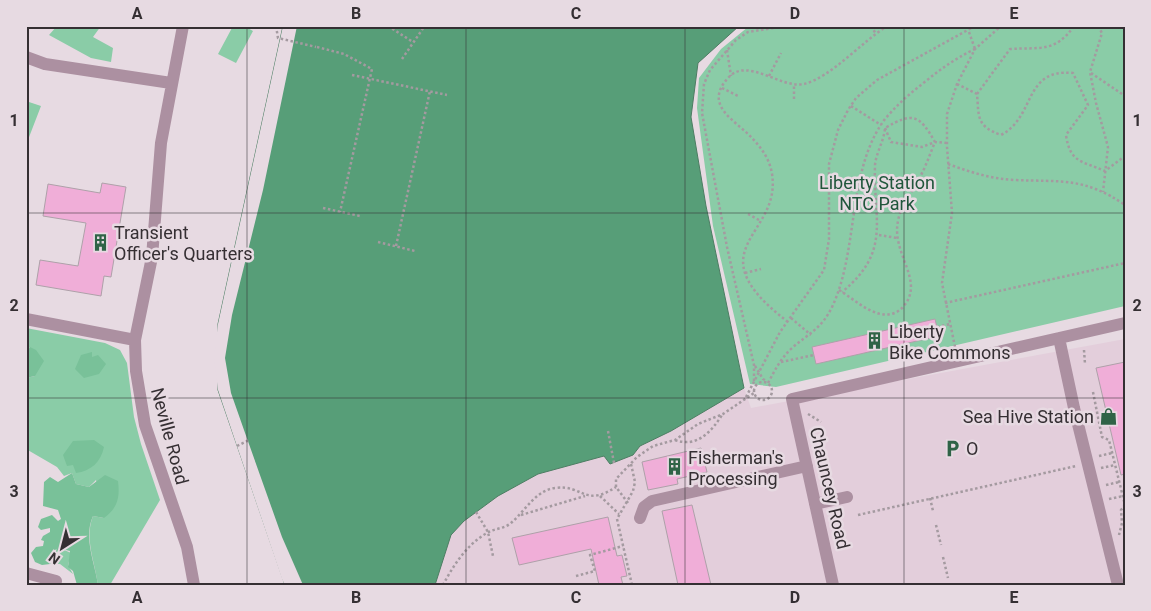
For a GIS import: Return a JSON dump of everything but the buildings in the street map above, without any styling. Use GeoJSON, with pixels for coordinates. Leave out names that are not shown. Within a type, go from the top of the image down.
{"type":"FeatureCollection","features":[{"type":"Feature","properties":{"kind":"street","name":"Neville Road"},"geometry":{"type":"LineString","coordinates":[[183,26],[161,143],[152,257],[135,340],[136,371],[145,424],[187,546],[194,585]]}},
{"type":"Feature","properties":{"kind":"street"},"geometry":{"type":"LineString","coordinates":[[26,57],[45,64],[171,83]]}},
{"type":"Feature","properties":{"kind":"street"},"geometry":{"type":"LineString","coordinates":[[26,319],[135,340]]}},
{"type":"Feature","properties":{"kind":"street"},"geometry":{"type":"LineString","coordinates":[[1118,585],[1074,408],[1059,338],[1125,323]]}},
{"type":"Feature","properties":{"kind":"street","name":"Chauncey Road"},"geometry":{"type":"LineString","coordinates":[[833,585],[792,399],[1059,338]]}},
{"type":"Feature","properties":{"kind":"street"},"geometry":{"type":"LineString","coordinates":[[640,518],[644,507],[652,501],[807,466]]}},
{"type":"Feature","properties":{"kind":"street"},"geometry":{"type":"LineString","coordinates":[[815,504],[847,497]]}},
{"type":"Feature","properties":{"kind":"street"},"geometry":{"type":"LineString","coordinates":[[26,573],[56,582]]}},
{"type":"Feature","properties":{"kind":"path"},"geometry":{"type":"LineString","coordinates":[[276,26],[278,38],[344,54],[372,70],[340,212]]}},
{"type":"Feature","properties":{"kind":"path"},"geometry":{"type":"LineString","coordinates":[[388,26],[413,42]]}},
{"type":"Feature","properties":{"kind":"path"},"geometry":{"type":"LineString","coordinates":[[754,382],[754,365],[727,247],[702,113],[704,84],[710,70],[726,50],[748,32],[786,26]]}},
{"type":"Feature","properties":{"kind":"path"},"geometry":{"type":"LineString","coordinates":[[871,26],[876,34]]}},
{"type":"Feature","properties":{"kind":"path"},"geometry":{"type":"LineString","coordinates":[[788,322],[764,304],[752,288],[745,273],[742,254],[769,202],[772,186],[771,170],[765,154],[750,136],[731,121],[720,108],[720,93],[730,76],[738,71],[754,72],[769,76],[786,84],[817,80],[887,26]]}},
{"type":"Feature","properties":{"kind":"path"},"geometry":{"type":"LineString","coordinates":[[967,26],[974,27]]}},
{"type":"Feature","properties":{"kind":"path"},"geometry":{"type":"LineString","coordinates":[[769,382],[779,362],[792,348],[811,335],[824,320],[841,291],[864,166],[882,125],[901,101],[947,64],[975,49],[1002,26]]}},
{"type":"Feature","properties":{"kind":"path"},"geometry":{"type":"LineString","coordinates":[[1074,26],[1065,38],[1054,46],[1010,49],[977,94],[979,120],[987,130],[1001,135],[1013,129],[1040,80],[1059,72],[1074,73],[1088,104]]}},
{"type":"Feature","properties":{"kind":"path"},"geometry":{"type":"LineString","coordinates":[[1098,26],[1102,33],[1090,72],[1108,147],[1103,192]]}},
{"type":"Feature","properties":{"kind":"path"},"geometry":{"type":"LineString","coordinates":[[402,59],[424,27]]}},
{"type":"Feature","properties":{"kind":"path"},"geometry":{"type":"LineString","coordinates":[[746,397],[780,332],[824,270],[829,239],[829,164],[838,130],[851,106],[876,80],[969,32],[974,27]]}},
{"type":"Feature","properties":{"kind":"path"},"geometry":{"type":"LineString","coordinates":[[955,347],[945,304],[942,269],[952,212],[946,142],[947,114],[957,84],[975,49],[969,32]]}},
{"type":"Feature","properties":{"kind":"path"},"geometry":{"type":"LineString","coordinates":[[317,47],[323,49]]}},
{"type":"Feature","properties":{"kind":"path"},"geometry":{"type":"LineString","coordinates":[[726,50],[730,76]]}},
{"type":"Feature","properties":{"kind":"path"},"geometry":{"type":"LineString","coordinates":[[769,76],[781,53]]}},
{"type":"Feature","properties":{"kind":"path"},"geometry":{"type":"LineString","coordinates":[[1090,72],[1125,96]]}},
{"type":"Feature","properties":{"kind":"path"},"geometry":{"type":"LineString","coordinates":[[352,75],[447,95]]}},
{"type":"Feature","properties":{"kind":"path"},"geometry":{"type":"LineString","coordinates":[[794,84],[794,99]]}},
{"type":"Feature","properties":{"kind":"path"},"geometry":{"type":"LineString","coordinates":[[957,84],[977,94]]}},
{"type":"Feature","properties":{"kind":"path"},"geometry":{"type":"LineString","coordinates":[[722,88],[738,96]]}},
{"type":"Feature","properties":{"kind":"path"},"geometry":{"type":"LineString","coordinates":[[396,246],[430,91]]}},
{"type":"Feature","properties":{"kind":"path"},"geometry":{"type":"LineString","coordinates":[[1096,103],[1088,104],[1066,135],[1068,148],[1080,163],[1105,171]]}},
{"type":"Feature","properties":{"kind":"path"},"geometry":{"type":"LineString","coordinates":[[851,106],[882,125],[891,142],[922,147],[935,142],[946,142]]}},
{"type":"Feature","properties":{"kind":"path"},"geometry":{"type":"LineString","coordinates":[[841,291],[866,310],[883,314],[899,311],[909,300],[912,286],[897,238],[898,222],[902,204],[920,179],[935,142],[926,125],[916,119],[903,118],[885,128]]}},
{"type":"Feature","properties":{"kind":"path"},"geometry":{"type":"LineString","coordinates":[[841,291],[858,278],[872,255],[878,235],[875,162],[883,142],[885,128]]}},
{"type":"Feature","properties":{"kind":"path"},"geometry":{"type":"LineString","coordinates":[[1105,171],[1125,156]]}},
{"type":"Feature","properties":{"kind":"path"},"geometry":{"type":"LineString","coordinates":[[948,164],[998,179],[1071,181],[1103,192],[1125,205]]}},
{"type":"Feature","properties":{"kind":"path"},"geometry":{"type":"LineString","coordinates":[[324,208],[360,216]]}},
{"type":"Feature","properties":{"kind":"path"},"geometry":{"type":"LineString","coordinates":[[748,214],[759,220]]}},
{"type":"Feature","properties":{"kind":"path"},"geometry":{"type":"LineString","coordinates":[[878,235],[897,238]]}},
{"type":"Feature","properties":{"kind":"path"},"geometry":{"type":"LineString","coordinates":[[378,242],[415,251]]}},
{"type":"Feature","properties":{"kind":"path"},"geometry":{"type":"LineString","coordinates":[[945,304],[1125,263]]}},
{"type":"Feature","properties":{"kind":"path"},"geometry":{"type":"LineString","coordinates":[[745,273],[761,269]]}},
{"type":"Feature","properties":{"kind":"path"},"geometry":{"type":"LineString","coordinates":[[791,318],[811,335]]}},
{"type":"Feature","properties":{"kind":"path"},"geometry":{"type":"LineString","coordinates":[[937,327],[950,324]]}},
{"type":"Feature","properties":{"kind":"path"},"geometry":{"type":"LineString","coordinates":[[1084,350],[1085,364]]}},
{"type":"Feature","properties":{"kind":"path"},"geometry":{"type":"LineString","coordinates":[[779,362],[814,355]]}},
{"type":"Feature","properties":{"kind":"path"},"geometry":{"type":"LineString","coordinates":[[754,365],[763,379],[775,388]]}},
{"type":"Feature","properties":{"kind":"path"},"geometry":{"type":"LineString","coordinates":[[628,503],[616,487],[618,474],[653,446],[675,440],[698,424],[723,414],[754,393],[758,383],[769,382]]}},
{"type":"Feature","properties":{"kind":"path"},"geometry":{"type":"LineString","coordinates":[[754,393],[759,399],[769,399],[773,388],[769,382]]}},
{"type":"Feature","properties":{"kind":"path"},"geometry":{"type":"LineString","coordinates":[[1093,392],[1102,437],[1109,440],[1125,505],[1121,510],[1122,523],[1118,537]]}},
{"type":"Feature","properties":{"kind":"path"},"geometry":{"type":"LineString","coordinates":[[675,440],[682,442],[710,434],[723,414]]}},
{"type":"Feature","properties":{"kind":"path"},"geometry":{"type":"LineString","coordinates":[[807,414],[821,422]]}},
{"type":"Feature","properties":{"kind":"path"},"geometry":{"type":"LineString","coordinates":[[608,431],[614,463]]}},
{"type":"Feature","properties":{"kind":"path"},"geometry":{"type":"LineString","coordinates":[[237,446],[249,440]]}},
{"type":"Feature","properties":{"kind":"path"},"geometry":{"type":"LineString","coordinates":[[1098,456],[1112,453]]}},
{"type":"Feature","properties":{"kind":"path"},"geometry":{"type":"LineString","coordinates":[[631,464],[635,482],[628,503],[619,514],[618,525],[632,585]]}},
{"type":"Feature","properties":{"kind":"path"},"geometry":{"type":"LineString","coordinates":[[858,515],[1083,464]]}},
{"type":"Feature","properties":{"kind":"path"},"geometry":{"type":"LineString","coordinates":[[1100,468],[1115,465]]}},
{"type":"Feature","properties":{"kind":"path"},"geometry":{"type":"LineString","coordinates":[[1105,485],[1119,482]]}},
{"type":"Feature","properties":{"kind":"path"},"geometry":{"type":"LineString","coordinates":[[443,585],[467,549],[488,532],[506,527],[532,501],[548,489],[562,487],[587,496]]}},
{"type":"Feature","properties":{"kind":"path"},"geometry":{"type":"LineString","coordinates":[[519,516],[587,496],[600,496],[616,487]]}},
{"type":"Feature","properties":{"kind":"path"},"geometry":{"type":"LineString","coordinates":[[600,496],[619,514]]}},
{"type":"Feature","properties":{"kind":"path"},"geometry":{"type":"LineString","coordinates":[[1107,499],[1122,496]]}},
{"type":"Feature","properties":{"kind":"path"},"geometry":{"type":"LineString","coordinates":[[930,498],[933,511]]}},
{"type":"Feature","properties":{"kind":"path"},"geometry":{"type":"LineString","coordinates":[[476,512],[488,532],[493,556]]}},
{"type":"Feature","properties":{"kind":"path"},"geometry":{"type":"LineString","coordinates":[[827,514],[843,516]]}},
{"type":"Feature","properties":{"kind":"path"},"geometry":{"type":"LineString","coordinates":[[936,525],[941,545]]}},
{"type":"Feature","properties":{"kind":"path"},"geometry":{"type":"LineString","coordinates":[[576,576],[595,571],[590,555],[623,546]]}},
{"type":"Feature","properties":{"kind":"path"},"geometry":{"type":"LineString","coordinates":[[943,557],[948,578]]}},
{"type":"Feature","properties":{"kind":"shaded area"},"geometry":{"type":"Polygon","coordinates":[[[283,26],[739,26],[698,63],[691,117],[706,206],[744,388],[671,431],[640,446],[633,455],[610,464],[604,456],[538,474],[498,496],[464,521],[451,535],[435,585],[285,585],[218,390],[218,324],[283,26]]]}},
{"type":"Feature","properties":{"kind":"shaded area"},"geometry":{"type":"Polygon","coordinates":[[[1125,339],[1125,585],[435,585],[451,535],[464,521],[498,496],[538,474],[640,446],[671,431],[744,388],[751,408],[1125,339]]]}},
{"type":"Feature","properties":{"kind":"shaded area"},"geometry":{"type":"Polygon","coordinates":[[[30,347],[36,350],[44,361],[35,376],[26,378],[26,353],[30,347]]]}},
{"type":"Feature","properties":{"kind":"shaded area"},"geometry":{"type":"Polygon","coordinates":[[[92,352],[92,357],[98,355],[106,364],[99,374],[84,378],[75,369],[81,355],[92,352]]]}},
{"type":"Feature","properties":{"kind":"shaded area"},"geometry":{"type":"Polygon","coordinates":[[[94,440],[104,447],[103,452],[91,468],[76,473],[73,465],[67,466],[63,455],[73,441],[94,440]]]}},
{"type":"Feature","properties":{"kind":"shaded area"},"geometry":{"type":"Polygon","coordinates":[[[72,473],[76,484],[89,487],[105,475],[118,481],[119,492],[115,506],[104,518],[93,516],[90,524],[89,542],[98,585],[77,585],[73,571],[68,567],[70,551],[62,549],[54,553],[50,564],[42,565],[35,562],[31,553],[36,547],[43,546],[44,541],[41,540],[43,536],[50,532],[50,528],[41,530],[38,527],[41,519],[52,515],[58,521],[61,519],[58,510],[43,506],[44,482],[50,477],[58,482],[72,473]]]}},
{"type":"Feature","properties":{"kind":"green space"},"geometry":{"type":"Polygon","coordinates":[[[57,26],[101,26],[93,37],[113,48],[111,62],[91,58],[49,35],[57,26]]]}},
{"type":"Feature","properties":{"kind":"green space"},"geometry":{"type":"Polygon","coordinates":[[[233,26],[244,26],[253,31],[236,63],[218,54],[233,26]]]}},
{"type":"Feature","properties":{"kind":"green space","name":"Liberty Station NTC Park"},"geometry":{"type":"Polygon","coordinates":[[[1125,26],[1125,306],[776,387],[750,384],[713,226],[697,108],[699,78],[721,49],[748,27],[1125,26]]]}},
{"type":"Feature","properties":{"kind":"green space"},"geometry":{"type":"Polygon","coordinates":[[[26,101],[41,106],[26,145],[26,101]]]}},
{"type":"Feature","properties":{"kind":"green space"},"geometry":{"type":"Polygon","coordinates":[[[26,328],[105,343],[120,350],[127,363],[134,417],[160,500],[110,585],[98,585],[91,550],[90,533],[93,516],[104,518],[96,480],[89,487],[76,484],[72,473],[64,476],[57,467],[26,449],[26,378],[35,376],[30,347],[26,353],[26,328]]]}},
{"type":"Feature","properties":{"kind":"green space"},"geometry":{"type":"Polygon","coordinates":[[[62,549],[71,553],[68,565],[73,574],[60,564],[50,564],[54,553],[62,549]]]}},
{"type":"Feature","properties":{"kind":"pier"},"geometry":{"type":"Polygon","coordinates":[[[283,26],[297,26],[263,190],[232,315],[225,358],[231,393],[282,537],[303,585],[285,585],[282,579],[218,390],[214,358],[218,324],[283,26]]]}},
{"type":"Feature","properties":{"kind":"place","name":"Transient Officer's Quarters"},"geometry":{"type":"Point","coordinates":[100,242]}},
{"type":"Feature","properties":{"kind":"place","name":"Liberty Bike Commons"},"geometry":{"type":"Point","coordinates":[875,341]}},
{"type":"Feature","properties":{"kind":"place","name":"Sea Hive Station"},"geometry":{"type":"Point","coordinates":[1108,416]}},
{"type":"Feature","properties":{"kind":"place","name":"O"},"geometry":{"type":"Point","coordinates":[952,448]}},
{"type":"Feature","properties":{"kind":"place","name":"Fisherman's Processing"},"geometry":{"type":"Point","coordinates":[674,467]}}]}
